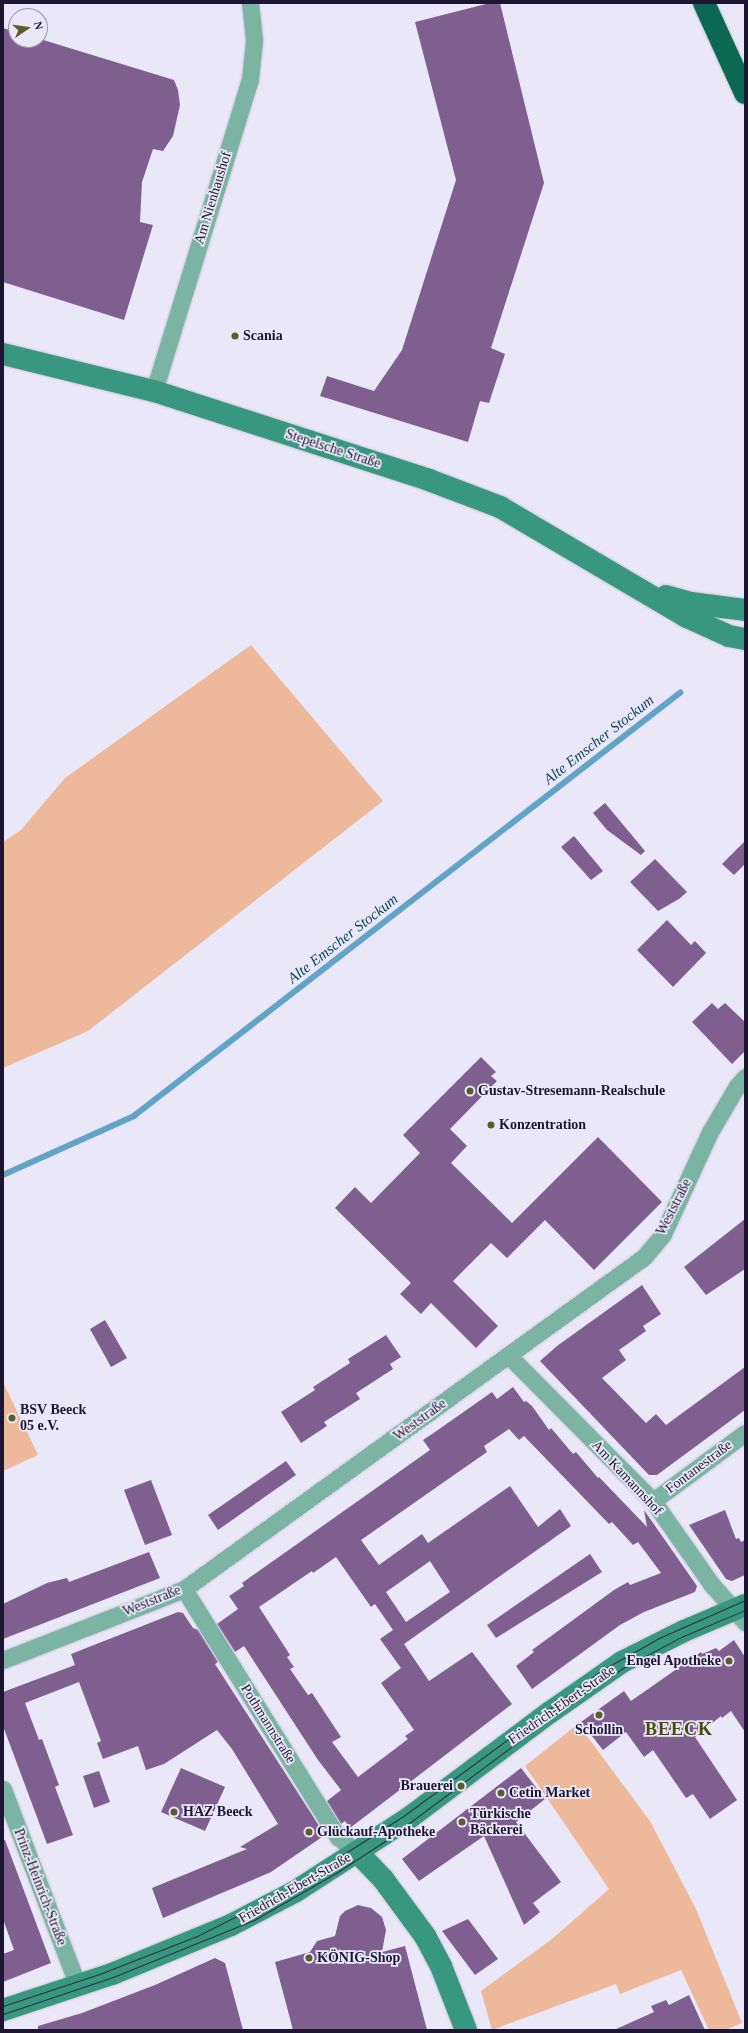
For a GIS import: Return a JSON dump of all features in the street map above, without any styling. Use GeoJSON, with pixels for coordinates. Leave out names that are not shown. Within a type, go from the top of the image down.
{"type":"FeatureCollection","features":[{"type":"Feature","properties":{"kind":"highway"},"geometry":{"type":"LineString","coordinates":[[704,3],[745,93]]}},
{"type":"Feature","properties":{"kind":"street","name":"Am Nienhaushof"},"geometry":{"type":"LineString","coordinates":[[154,391],[250,79],[254,40],[250,3]]}},
{"type":"Feature","properties":{"kind":"street","name":"Stepelsche Straße"},"geometry":{"type":"LineString","coordinates":[[3,354],[154,391],[429,480],[500,507],[687,616],[729,636],[745,639]]}},
{"type":"Feature","properties":{"kind":"street","name":"Stepelsche Straße"},"geometry":{"type":"LineString","coordinates":[[644,590],[691,603],[745,610]]}},
{"type":"Feature","properties":{"kind":"street","name":"Weststraße"},"geometry":{"type":"LineString","coordinates":[[3,1660],[184,1589],[509,1356],[644,1257],[663,1234],[710,1132],[737,1086],[745,1077]]}},
{"type":"Feature","properties":{"kind":"street","name":"Am Kamannshof"},"geometry":{"type":"LineString","coordinates":[[509,1356],[653,1501],[712,1585],[741,1612]]}},
{"type":"Feature","properties":{"kind":"street","name":"Fontanestraße"},"geometry":{"type":"LineString","coordinates":[[653,1501],[745,1433]]}},
{"type":"Feature","properties":{"kind":"street","name":"Pothmannstraße"},"geometry":{"type":"LineString","coordinates":[[184,1589],[338,1837],[358,1853]]}},
{"type":"Feature","properties":{"kind":"street","name":"Friedrich-Ebert-Straße"},"geometry":{"type":"LineString","coordinates":[[3,2010],[78,1986],[231,1925],[296,1891],[358,1853],[622,1662],[741,1612]]}},
{"type":"Feature","properties":{"kind":"street","name":"Prinz-Heinrich-Straße"},"geometry":{"type":"LineString","coordinates":[[3,1789],[78,1986]]}},
{"type":"Feature","properties":{"kind":"street"},"geometry":{"type":"LineString","coordinates":[[358,1853],[383,1879],[425,1936],[441,1966],[466,2030]]}},
{"type":"Feature","properties":{"kind":"shaded area"},"geometry":{"type":"Polygon","coordinates":[[[251,645],[383,801],[88,1031],[3,1068],[3,842],[21,830],[65,778],[251,645]]]}},
{"type":"Feature","properties":{"kind":"shaded area","name":"BSV Beeck 05 e.V."},"geometry":{"type":"Polygon","coordinates":[[[3,1382],[38,1455],[3,1471],[3,1382]]]}},
{"type":"Feature","properties":{"kind":"shaded area"},"geometry":{"type":"Polygon","coordinates":[[[578,1724],[650,1821],[696,1909],[742,2023],[725,2030],[709,2030],[681,1970],[620,1994],[616,1984],[492,2030],[481,1991],[552,1939],[609,1889],[525,1766],[578,1724]]]}},
{"type":"Feature","properties":{"kind":"building"},"geometry":{"type":"Polygon","coordinates":[[[490,3],[500,3],[544,183],[491,348],[505,354],[489,403],[480,401],[468,442],[320,396],[327,376],[374,391],[402,350],[456,180],[415,22],[490,3]]]}},
{"type":"Feature","properties":{"kind":"building"},"geometry":{"type":"Polygon","coordinates":[[[3,28],[8,30],[8,48],[48,48],[48,41],[174,80],[178,90],[180,105],[173,136],[163,151],[153,149],[142,182],[140,222],[153,225],[124,320],[3,282],[3,28]]]}},
{"type":"Feature","properties":{"kind":"building"},"geometry":{"type":"Polygon","coordinates":[[[605,803],[645,851],[641,855],[607,830],[593,813],[605,803]]]}},
{"type":"Feature","properties":{"kind":"building"},"geometry":{"type":"Polygon","coordinates":[[[574,836],[603,871],[591,880],[561,847],[574,836]]]}},
{"type":"Feature","properties":{"kind":"building"},"geometry":{"type":"Polygon","coordinates":[[[745,841],[745,864],[734,875],[722,864],[745,841]]]}},
{"type":"Feature","properties":{"kind":"building"},"geometry":{"type":"Polygon","coordinates":[[[655,859],[687,892],[679,899],[658,911],[630,882],[655,859]]]}},
{"type":"Feature","properties":{"kind":"building"},"geometry":{"type":"Polygon","coordinates":[[[667,920],[691,945],[695,941],[706,953],[673,987],[637,950],[667,920]]]}},
{"type":"Feature","properties":{"kind":"building"},"geometry":{"type":"Polygon","coordinates":[[[712,1003],[718,1009],[725,1003],[745,1022],[745,1051],[732,1064],[692,1022],[712,1003]]]}},
{"type":"Feature","properties":{"kind":"building"},"geometry":{"type":"Polygon","coordinates":[[[481,1057],[496,1072],[491,1076],[497,1081],[450,1129],[467,1146],[451,1163],[512,1223],[598,1137],[662,1202],[594,1270],[545,1220],[507,1258],[491,1243],[453,1281],[498,1326],[476,1348],[431,1303],[421,1314],[400,1294],[411,1283],[335,1208],[355,1187],[371,1203],[420,1153],[403,1135],[481,1057]]]}},
{"type":"Feature","properties":{"kind":"building"},"geometry":{"type":"Polygon","coordinates":[[[745,1219],[745,1269],[706,1295],[684,1267],[745,1219]]]}},
{"type":"Feature","properties":{"kind":"building"},"geometry":{"type":"Polygon","coordinates":[[[642,1285],[661,1314],[643,1326],[646,1331],[619,1350],[626,1360],[602,1378],[646,1423],[656,1414],[666,1425],[745,1367],[745,1410],[657,1475],[649,1475],[540,1361],[557,1346],[642,1285]]]}},
{"type":"Feature","properties":{"kind":"building"},"geometry":{"type":"Polygon","coordinates":[[[105,1320],[127,1358],[111,1367],[90,1329],[105,1320]]]}},
{"type":"Feature","properties":{"kind":"building"},"geometry":{"type":"Polygon","coordinates":[[[386,1335],[401,1357],[390,1364],[393,1369],[356,1393],[360,1399],[324,1422],[327,1426],[301,1443],[281,1412],[315,1390],[313,1387],[350,1363],[348,1359],[386,1335]]]}},
{"type":"Feature","properties":{"kind":"building"},"geometry":{"type":"Polygon","coordinates":[[[513,1387],[524,1402],[526,1401],[532,1406],[549,1430],[551,1428],[573,1454],[576,1452],[598,1478],[599,1477],[647,1527],[644,1510],[697,1586],[695,1592],[644,1612],[620,1625],[532,1689],[516,1666],[534,1652],[532,1650],[614,1590],[628,1582],[630,1585],[661,1573],[638,1542],[633,1545],[612,1522],[609,1524],[524,1436],[519,1440],[509,1429],[484,1446],[487,1452],[361,1540],[379,1565],[422,1534],[428,1543],[510,1486],[538,1527],[560,1509],[571,1526],[404,1644],[429,1681],[472,1652],[512,1704],[350,1828],[345,1821],[341,1824],[327,1801],[341,1790],[318,1760],[244,1646],[235,1652],[217,1624],[238,1609],[229,1596],[244,1586],[242,1583],[430,1450],[423,1440],[492,1392],[497,1399],[513,1387]],[[336,1557],[313,1573],[312,1571],[259,1607],[290,1655],[287,1657],[294,1667],[290,1669],[308,1695],[312,1693],[341,1737],[332,1742],[358,1777],[408,1739],[405,1736],[414,1730],[381,1683],[401,1668],[380,1639],[393,1630],[375,1604],[371,1607],[336,1557]],[[430,1561],[386,1592],[406,1622],[450,1592],[430,1561]]]}},
{"type":"Feature","properties":{"kind":"building"},"geometry":{"type":"Polygon","coordinates":[[[286,1461],[296,1475],[218,1530],[208,1515],[286,1461]]]}},
{"type":"Feature","properties":{"kind":"building"},"geometry":{"type":"Polygon","coordinates":[[[151,1480],[172,1535],[145,1545],[124,1490],[151,1480]]]}},
{"type":"Feature","properties":{"kind":"building"},"geometry":{"type":"Polygon","coordinates":[[[725,1510],[736,1539],[739,1538],[741,1542],[745,1540],[745,1575],[732,1581],[726,1579],[689,1525],[725,1510]]]}},
{"type":"Feature","properties":{"kind":"building"},"geometry":{"type":"Polygon","coordinates":[[[149,1552],[160,1578],[3,1639],[3,1604],[47,1583],[67,1578],[69,1582],[149,1552]]]}},
{"type":"Feature","properties":{"kind":"building"},"geometry":{"type":"Polygon","coordinates":[[[590,1554],[602,1572],[496,1638],[487,1625],[590,1554]]]}},
{"type":"Feature","properties":{"kind":"building"},"geometry":{"type":"Polygon","coordinates":[[[178,1612],[183,1613],[193,1628],[198,1630],[218,1662],[215,1664],[325,1835],[271,1872],[163,1918],[152,1888],[247,1849],[240,1847],[278,1824],[232,1749],[217,1730],[164,1764],[146,1770],[138,1746],[103,1759],[97,1743],[101,1741],[79,1682],[25,1703],[39,1740],[42,1739],[59,1785],[55,1787],[73,1835],[47,1844],[3,1726],[3,1692],[75,1665],[71,1654],[178,1612]]]}},
{"type":"Feature","properties":{"kind":"building"},"geometry":{"type":"Polygon","coordinates":[[[734,1640],[745,1657],[745,1732],[731,1711],[722,1718],[721,1716],[695,1737],[737,1800],[710,1819],[693,1794],[686,1798],[653,1750],[644,1757],[626,1732],[603,1750],[581,1722],[624,1691],[631,1701],[701,1652],[702,1654],[716,1648],[719,1651],[734,1640]]]}},
{"type":"Feature","properties":{"kind":"building"},"geometry":{"type":"Polygon","coordinates":[[[181,1768],[225,1787],[205,1831],[161,1812],[181,1768]]]}},
{"type":"Feature","properties":{"kind":"building"},"geometry":{"type":"Polygon","coordinates":[[[521,1768],[545,1799],[516,1822],[561,1882],[533,1903],[540,1912],[524,1925],[484,1836],[419,1881],[402,1859],[521,1768]]]}},
{"type":"Feature","properties":{"kind":"building"},"geometry":{"type":"Polygon","coordinates":[[[99,1771],[110,1802],[94,1808],[83,1776],[99,1771]]]}},
{"type":"Feature","properties":{"kind":"building"},"geometry":{"type":"Polygon","coordinates":[[[3,1840],[5,1840],[51,1963],[3,1982],[3,1954],[14,1950],[3,1919],[3,1840]]]}},
{"type":"Feature","properties":{"kind":"building"},"geometry":{"type":"Polygon","coordinates":[[[358,1905],[371,1908],[382,1917],[386,1930],[382,1952],[405,1946],[427,2030],[293,2030],[275,1962],[310,1952],[317,1941],[335,1936],[340,1916],[345,1911],[358,1905]]]}},
{"type":"Feature","properties":{"kind":"building"},"geometry":{"type":"Polygon","coordinates":[[[468,1919],[498,1959],[475,1975],[442,1931],[468,1919]]]}},
{"type":"Feature","properties":{"kind":"building"},"geometry":{"type":"Polygon","coordinates":[[[215,1958],[225,1963],[243,2030],[38,2030],[38,2026],[82,2013],[155,1985],[215,1958]]]}},
{"type":"Feature","properties":{"kind":"building"},"geometry":{"type":"Polygon","coordinates":[[[689,1995],[705,2030],[614,2030],[654,2012],[651,2006],[666,2000],[669,2005],[689,1995]]]}},
{"type":"Feature","properties":{"kind":"waterway","name":"Alte Emscher Stockum"},"geometry":{"type":"LineString","coordinates":[[3,1175],[134,1116],[680,693]]}},
{"type":"Feature","properties":{"kind":"tram line"},"geometry":{"type":"LineString","coordinates":[[3,2006],[102,1973],[195,1937],[283,1893],[402,1817],[602,1670],[659,1638],[745,1600]]}},
{"type":"Feature","properties":{"kind":"tram line"},"geometry":{"type":"LineString","coordinates":[[3,2014],[113,1977],[254,1920],[336,1873],[385,1841],[585,1692],[623,1668],[681,1637],[745,1610]]}},
{"type":"Feature","properties":{"kind":"place","name":"Scania"},"geometry":{"type":"Point","coordinates":[235,336]}},
{"type":"Feature","properties":{"kind":"place","name":"Gustav-Stresemann-Realschule"},"geometry":{"type":"Point","coordinates":[470,1091]}},
{"type":"Feature","properties":{"kind":"place","name":"Konzentration"},"geometry":{"type":"Point","coordinates":[491,1125]}},
{"type":"Feature","properties":{"kind":"place","name":"BSV Beeck 05 e.V."},"geometry":{"type":"Point","coordinates":[12,1418]}},
{"type":"Feature","properties":{"kind":"place","name":"Engel Apotheke"},"geometry":{"type":"Point","coordinates":[729,1661]}},
{"type":"Feature","properties":{"kind":"place","name":"Schollin"},"geometry":{"type":"Point","coordinates":[599,1715]}},
{"type":"Feature","properties":{"kind":"place","name":"Brauerei"},"geometry":{"type":"Point","coordinates":[461,1786]}},
{"type":"Feature","properties":{"kind":"place","name":"Cetin Market"},"geometry":{"type":"Point","coordinates":[501,1793]}},
{"type":"Feature","properties":{"kind":"place","name":"HAZ Beeck"},"geometry":{"type":"Point","coordinates":[174,1812]}},
{"type":"Feature","properties":{"kind":"place","name":"Türkische Bäckerei"},"geometry":{"type":"Point","coordinates":[462,1822]}},
{"type":"Feature","properties":{"kind":"place","name":"Glückauf-Apotheke"},"geometry":{"type":"Point","coordinates":[309,1832]}},
{"type":"Feature","properties":{"kind":"place","name":"KÖNIG-Shop"},"geometry":{"type":"Point","coordinates":[309,1958]}},
{"type":"Feature","properties":{"kind":"district","name":"BEECK"},"geometry":{"type":"Point","coordinates":[679,1729]}}]}
